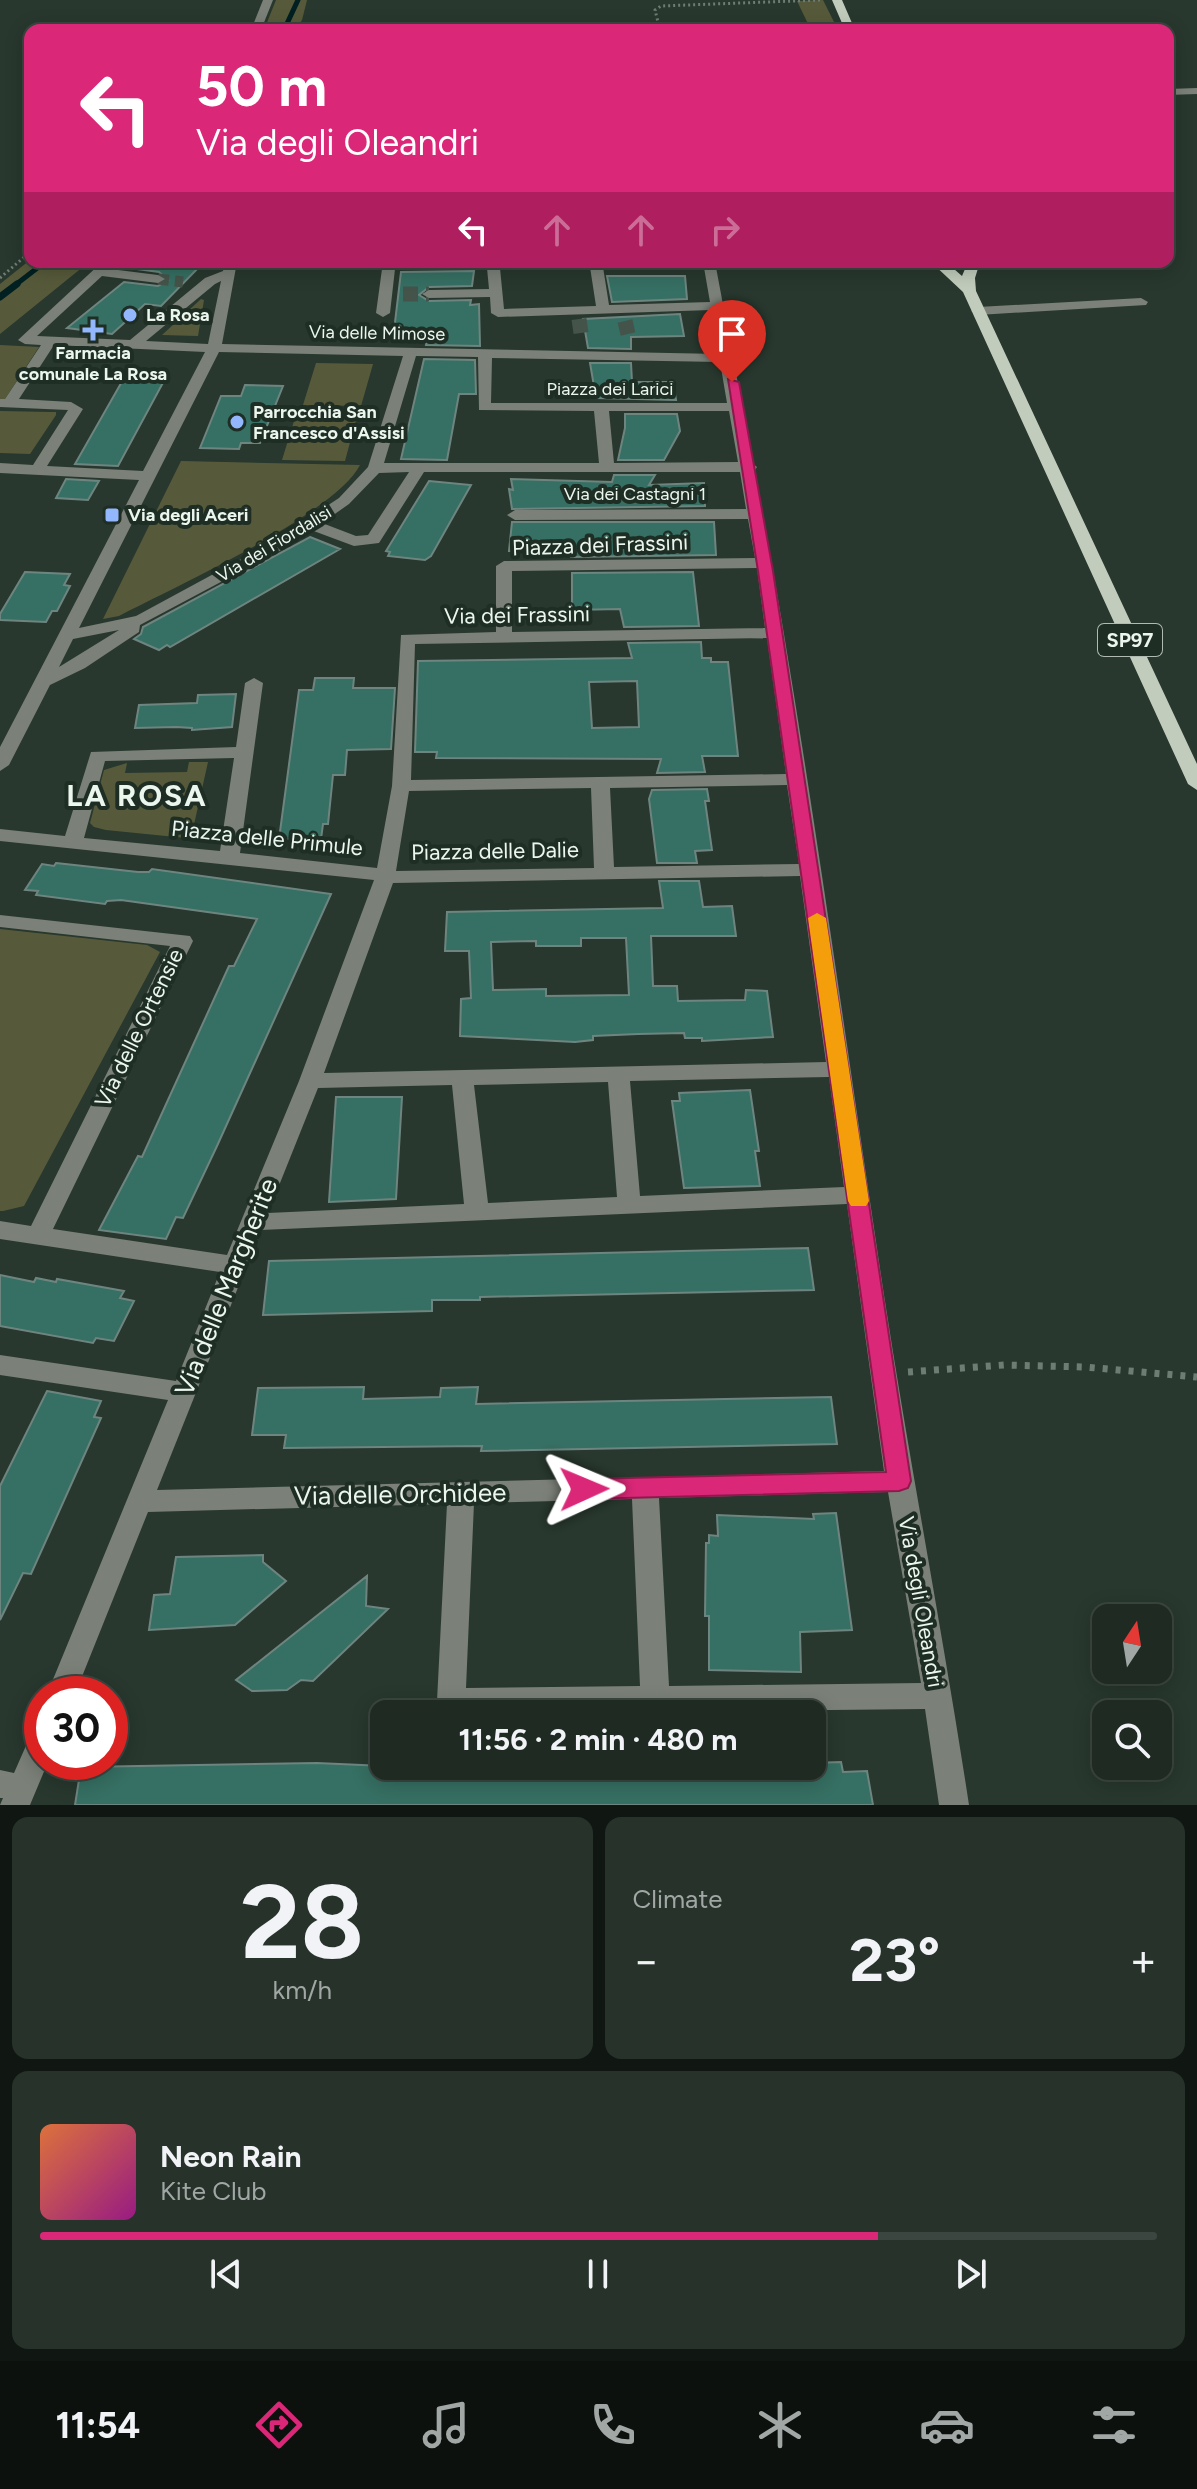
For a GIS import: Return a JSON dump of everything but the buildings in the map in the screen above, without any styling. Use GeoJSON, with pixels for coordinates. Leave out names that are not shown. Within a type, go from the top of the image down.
{"type":"FeatureCollection","features":[{"type":"Feature","properties":{"kind":"main road"},"geometry":{"type":"LineString","coordinates":[[837,0],[847,24]]}},
{"type":"Feature","properties":{"kind":"main road","name":"SP97"},"geometry":{"type":"LineString","coordinates":[[946,268],[969,291],[1197,784]]}},
{"type":"Feature","properties":{"kind":"main road"},"geometry":{"type":"LineString","coordinates":[[969,291],[968,278],[972,268]]}},
{"type":"Feature","properties":{"kind":"street"},"geometry":{"type":"LineString","coordinates":[[258,24],[268,0]]}},
{"type":"Feature","properties":{"kind":"street"},"geometry":{"type":"LineString","coordinates":[[1174,92],[1197,91]]}},
{"type":"Feature","properties":{"kind":"street"},"geometry":{"type":"LineString","coordinates":[[99,272],[103,268]]}},
{"type":"Feature","properties":{"kind":"street"},"geometry":{"type":"LineString","coordinates":[[133,345],[230,268]]}},
{"type":"Feature","properties":{"kind":"street"},"geometry":{"type":"LineString","coordinates":[[0,765],[214,348],[230,268]]}},
{"type":"Feature","properties":{"kind":"street"},"geometry":{"type":"LineString","coordinates":[[383,313],[389,268]]}},
{"type":"Feature","properties":{"kind":"street"},"geometry":{"type":"LineString","coordinates":[[493,268],[498,313],[578,314],[603,309],[625,315],[718,306]]}},
{"type":"Feature","properties":{"kind":"street"},"geometry":{"type":"LineString","coordinates":[[597,268],[603,309]]}},
{"type":"Feature","properties":{"kind":"street","name":"Via degli Oleandri"},"geometry":{"type":"LineString","coordinates":[[710,268],[749,467],[899,1481],[938,1696],[954,1805]]}},
{"type":"Feature","properties":{"kind":"street"},"geometry":{"type":"LineString","coordinates":[[99,272],[158,279]]}},
{"type":"Feature","properties":{"kind":"street","name":"Via delle Mimose"},"geometry":{"type":"LineString","coordinates":[[99,272],[25,340],[214,348],[485,353],[631,350],[728,358]]}},
{"type":"Feature","properties":{"kind":"street"},"geometry":{"type":"LineString","coordinates":[[183,282],[205,285]]}},
{"type":"Feature","properties":{"kind":"street"},"geometry":{"type":"LineString","coordinates":[[429,294],[496,293]]}},
{"type":"Feature","properties":{"kind":"street"},"geometry":{"type":"LineString","coordinates":[[386,294],[403,294]]}},
{"type":"Feature","properties":{"kind":"street"},"geometry":{"type":"LineString","coordinates":[[978,311],[1141,302]]}},
{"type":"Feature","properties":{"kind":"street"},"geometry":{"type":"LineString","coordinates":[[5,403],[50,341]]}},
{"type":"Feature","properties":{"kind":"street","name":"Via dei Fiordalisi"},"geometry":{"type":"LineString","coordinates":[[45,681],[79,664],[141,620],[275,547],[344,501],[375,468],[411,351]]}},
{"type":"Feature","properties":{"kind":"street","name":"Piazza dei Larici"},"geometry":{"type":"LineString","coordinates":[[485,353],[484,407],[737,407]]}},
{"type":"Feature","properties":{"kind":"street"},"geometry":{"type":"LineString","coordinates":[[5,403],[71,406],[76,409],[37,470]]}},
{"type":"Feature","properties":{"kind":"street"},"geometry":{"type":"LineString","coordinates":[[601,407],[607,467]]}},
{"type":"Feature","properties":{"kind":"street"},"geometry":{"type":"LineString","coordinates":[[375,468],[749,467]]}},
{"type":"Feature","properties":{"kind":"street"},"geometry":{"type":"LineString","coordinates":[[0,468],[149,476]]}},
{"type":"Feature","properties":{"kind":"street"},"geometry":{"type":"LineString","coordinates":[[310,524],[354,541],[373,540],[419,468]]}},
{"type":"Feature","properties":{"kind":"street","name":"Via dei Castagni 1"},"geometry":{"type":"LineString","coordinates":[[515,515],[756,514]]}},
{"type":"Feature","properties":{"kind":"street","name":"Piazza dei Frassini"},"geometry":{"type":"LineString","coordinates":[[504,638],[504,566],[764,563]]}},
{"type":"Feature","properties":{"kind":"street","name":"Via dei Fiordalisi"},"geometry":{"type":"LineString","coordinates":[[67,638],[141,620]]}},
{"type":"Feature","properties":{"kind":"street","name":"Via dei Frassini"},"geometry":{"type":"LineString","coordinates":[[401,786],[407,639],[775,633]]}},
{"type":"Feature","properties":{"kind":"street"},"geometry":{"type":"LineString","coordinates":[[67,638],[90,643],[119,637]]}},
{"type":"Feature","properties":{"kind":"street"},"geometry":{"type":"LineString","coordinates":[[229,859],[254,683]]}},
{"type":"Feature","properties":{"kind":"street"},"geometry":{"type":"LineString","coordinates":[[73,843],[97,756],[245,752]]}},
{"type":"Feature","properties":{"kind":"street"},"geometry":{"type":"LineString","coordinates":[[401,786],[797,779]]}},
{"type":"Feature","properties":{"kind":"street","name":"Piazza delle Dalie"},"geometry":{"type":"LineString","coordinates":[[600,782],[604,873]]}},
{"type":"Feature","properties":{"kind":"street","name":"Via delle Margherite"},"geometry":{"type":"LineString","coordinates":[[68,1676],[310,1081],[385,877],[401,786]]}},
{"type":"Feature","properties":{"kind":"street","name":"Piazza delle Primule"},"geometry":{"type":"LineString","coordinates":[[0,835],[369,872],[385,877]]}},
{"type":"Feature","properties":{"kind":"street","name":"Piazza delle Dalie"},"geometry":{"type":"LineString","coordinates":[[385,877],[810,870]]}},
{"type":"Feature","properties":{"kind":"street","name":"Via delle Ortensie"},"geometry":{"type":"LineString","coordinates":[[0,921],[183,941],[38,1236]]}},
{"type":"Feature","properties":{"kind":"street"},"geometry":{"type":"LineString","coordinates":[[310,1081],[839,1069]]}},
{"type":"Feature","properties":{"kind":"street"},"geometry":{"type":"LineString","coordinates":[[618,1074],[629,1205]]}},
{"type":"Feature","properties":{"kind":"street"},"geometry":{"type":"LineString","coordinates":[[462,1078],[477,1212]]}},
{"type":"Feature","properties":{"kind":"street"},"geometry":{"type":"LineString","coordinates":[[253,1222],[857,1195]]}},
{"type":"Feature","properties":{"kind":"street"},"geometry":{"type":"LineString","coordinates":[[0,1230],[234,1265]]}},
{"type":"Feature","properties":{"kind":"street"},"geometry":{"type":"LineString","coordinates":[[0,1365],[184,1392]]}},
{"type":"Feature","properties":{"kind":"street","name":"Via delle Orchidee"},"geometry":{"type":"LineString","coordinates":[[140,1501],[899,1481]]}},
{"type":"Feature","properties":{"kind":"street"},"geometry":{"type":"LineString","coordinates":[[645,1488],[655,1699]]}},
{"type":"Feature","properties":{"kind":"street"},"geometry":{"type":"LineString","coordinates":[[461,1492],[451,1701],[938,1696]]}},
{"type":"Feature","properties":{"kind":"street"},"geometry":{"type":"LineString","coordinates":[[13,1793],[24,1773]]}},
{"type":"Feature","properties":{"kind":"path"},"geometry":{"type":"LineString","coordinates":[[658,24],[655,10],[661,6],[829,0]]}},
{"type":"Feature","properties":{"kind":"path"},"geometry":{"type":"LineString","coordinates":[[0,278],[24,257]]}},
{"type":"Feature","properties":{"kind":"path"},"geometry":{"type":"LineString","coordinates":[[883,1371],[1004,1365],[1085,1367],[1197,1377]]}},
{"type":"Feature","properties":{"kind":"green space"},"geometry":{"type":"Polygon","coordinates":[[[276,0],[307,0],[300,24],[266,24],[276,0]]]}},
{"type":"Feature","properties":{"kind":"green space"},"geometry":{"type":"Polygon","coordinates":[[[823,0],[835,24],[808,24],[797,1],[823,0]]]}},
{"type":"Feature","properties":{"kind":"green space"},"geometry":{"type":"Polygon","coordinates":[[[24,265],[24,268],[82,268],[0,334],[0,284],[24,265]]]}},
{"type":"Feature","properties":{"kind":"green space"},"geometry":{"type":"Polygon","coordinates":[[[201,299],[204,300],[198,336],[162,335],[201,299]]]}},
{"type":"Feature","properties":{"kind":"green space"},"geometry":{"type":"Polygon","coordinates":[[[0,345],[39,347],[5,399],[0,399],[0,345]]]}},
{"type":"Feature","properties":{"kind":"green space"},"geometry":{"type":"Polygon","coordinates":[[[316,363],[373,364],[361,406],[303,405],[316,363]]]}},
{"type":"Feature","properties":{"kind":"green space"},"geometry":{"type":"Polygon","coordinates":[[[298,408],[359,409],[345,461],[282,460],[298,408]]]}},
{"type":"Feature","properties":{"kind":"green space"},"geometry":{"type":"Polygon","coordinates":[[[0,411],[56,412],[56,415],[30,454],[0,453],[0,411]]]}},
{"type":"Feature","properties":{"kind":"green space"},"geometry":{"type":"Polygon","coordinates":[[[181,461],[360,465],[344,485],[287,527],[213,569],[119,616],[103,619],[181,461]]]}},
{"type":"Feature","properties":{"kind":"green space"},"geometry":{"type":"Polygon","coordinates":[[[189,762],[208,762],[193,829],[215,829],[206,840],[106,830],[90,823],[104,770],[127,763],[125,773],[187,772],[189,762]]]}},
{"type":"Feature","properties":{"kind":"green space"},"geometry":{"type":"Polygon","coordinates":[[[0,929],[147,945],[160,952],[24,1206],[3,1211],[0,1211],[0,929]]]}},
{"type":"Feature","properties":{"kind":"waterway"},"geometry":{"type":"LineString","coordinates":[[287,24],[298,0]]}},
{"type":"Feature","properties":{"kind":"waterway"},"geometry":{"type":"LineString","coordinates":[[14,286],[37,268]]}},
{"type":"Feature","properties":{"kind":"waterway"},"geometry":{"type":"LineString","coordinates":[[0,297],[17,284]]}},
{"type":"Feature","properties":{"kind":"tunnel"},"geometry":{"type":"LineString","coordinates":[[158,279],[183,282]]}},
{"type":"Feature","properties":{"kind":"tunnel"},"geometry":{"type":"LineString","coordinates":[[403,294],[429,294]]}},
{"type":"Feature","properties":{"kind":"tunnel"},"geometry":{"type":"LineString","coordinates":[[579,319],[581,333]]}},
{"type":"Feature","properties":{"kind":"tunnel"},"geometry":{"type":"LineString","coordinates":[[625,321],[628,334]]}},
{"type":"Feature","properties":{"kind":"slow traffic"},"geometry":{"type":"LineString","coordinates":[[817,918],[858,1201]]}},
{"type":"Feature","properties":{"kind":"place","name":"La Rosa"},"geometry":{"type":"Point","coordinates":[130,315]}},
{"type":"Feature","properties":{"kind":"place","name":"Farmacia comunale La Rosa"},"geometry":{"type":"Point","coordinates":[93,330]}},
{"type":"Feature","properties":{"kind":"place","name":"Parrocchia San Francesco d'Assisi"},"geometry":{"type":"Point","coordinates":[237,422]}},
{"type":"Feature","properties":{"kind":"place","name":"Via degli Aceri"},"geometry":{"type":"Point","coordinates":[112,515]}},
{"type":"Feature","properties":{"kind":"district","name":"LA ROSA"},"geometry":{"type":"Point","coordinates":[137,795]}},
{"type":"Feature","properties":{"kind":"route"},"geometry":{"type":"LineString","coordinates":[[584,1489],[899,1481],[766,571],[732,382]]}}]}
